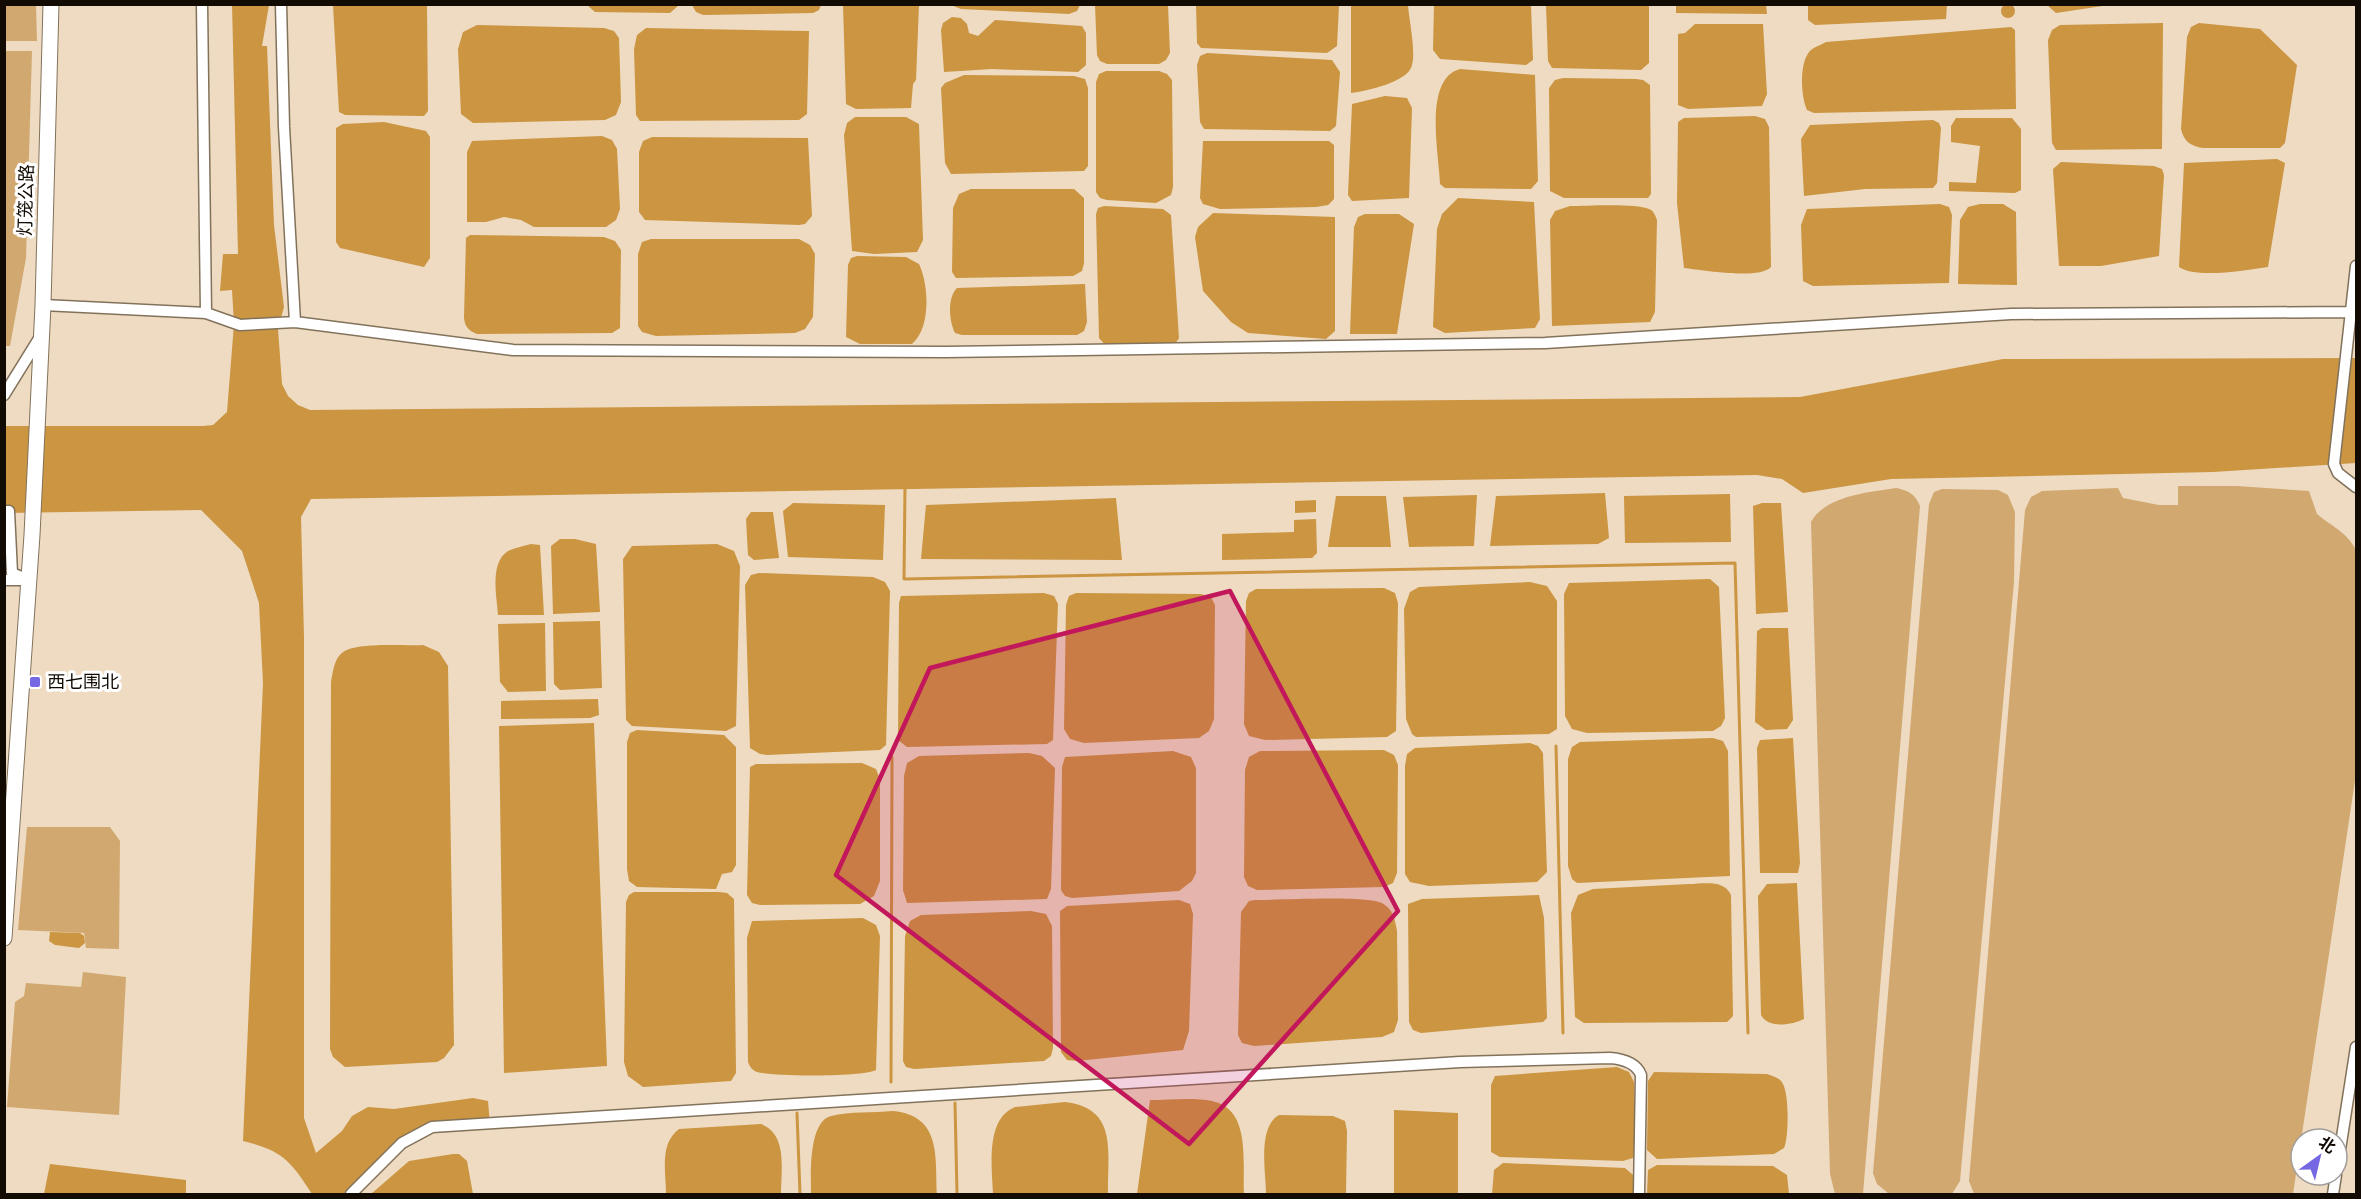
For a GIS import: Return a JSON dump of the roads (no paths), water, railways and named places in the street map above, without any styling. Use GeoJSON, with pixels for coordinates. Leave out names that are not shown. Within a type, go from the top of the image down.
{"type":"FeatureCollection","features":[{"type":"Feature","properties":{"kind":"street","name":"灯笼公路"},"geometry":{"type":"LineString","coordinates":[[28,580],[43,305],[51,4]]}},
{"type":"Feature","properties":{"kind":"street"},"geometry":{"type":"LineString","coordinates":[[202,4],[206,313]]}},
{"type":"Feature","properties":{"kind":"street"},"geometry":{"type":"LineString","coordinates":[[281,4],[284,127],[296,322]]}},
{"type":"Feature","properties":{"kind":"street"},"geometry":{"type":"LineString","coordinates":[[2356,266],[2334,464],[2338,473],[2356,487]]}},
{"type":"Feature","properties":{"kind":"street"},"geometry":{"type":"LineString","coordinates":[[43,305],[206,313],[240,325],[296,322],[513,350],[945,352],[1545,343],[2011,314],[2351,312]]}},
{"type":"Feature","properties":{"kind":"street"},"geometry":{"type":"LineString","coordinates":[[4,396],[40,337]]}},
{"type":"Feature","properties":{"kind":"street"},"geometry":{"type":"LineString","coordinates":[[4,511],[9,511],[12,573],[28,580]]}},
{"type":"Feature","properties":{"kind":"street"},"geometry":{"type":"LineString","coordinates":[[4,580],[28,580]]}},
{"type":"Feature","properties":{"kind":"street"},"geometry":{"type":"LineString","coordinates":[[4,938],[28,580]]}},
{"type":"Feature","properties":{"kind":"street"},"geometry":{"type":"LineString","coordinates":[[2344,1127],[2356,1047]]}},
{"type":"Feature","properties":{"kind":"street"},"geometry":{"type":"LineString","coordinates":[[351,1194],[402,1143],[432,1127],[1461,1062],[1610,1058],[1621,1059],[1632,1064],[1641,1075],[1639,1194]]}},
{"type":"Feature","properties":{"kind":"waterway"},"geometry":{"type":"LineString","coordinates":[[905,486],[904,579],[1735,563],[1748,1033]]}},
{"type":"Feature","properties":{"kind":"waterway"},"geometry":{"type":"LineString","coordinates":[[1556,746],[1563,1033]]}},
{"type":"Feature","properties":{"kind":"waterway"},"geometry":{"type":"LineString","coordinates":[[891,1082],[892,757]]}},
{"type":"Feature","properties":{"kind":"waterway"},"geometry":{"type":"LineString","coordinates":[[955,1103],[957,1194]]}},
{"type":"Feature","properties":{"kind":"waterway"},"geometry":{"type":"LineString","coordinates":[[797,1113],[800,1194]]}},
{"type":"Feature","properties":{"kind":"place","name":"西七围北"},"geometry":{"type":"Point","coordinates":[35,682]}}]}
